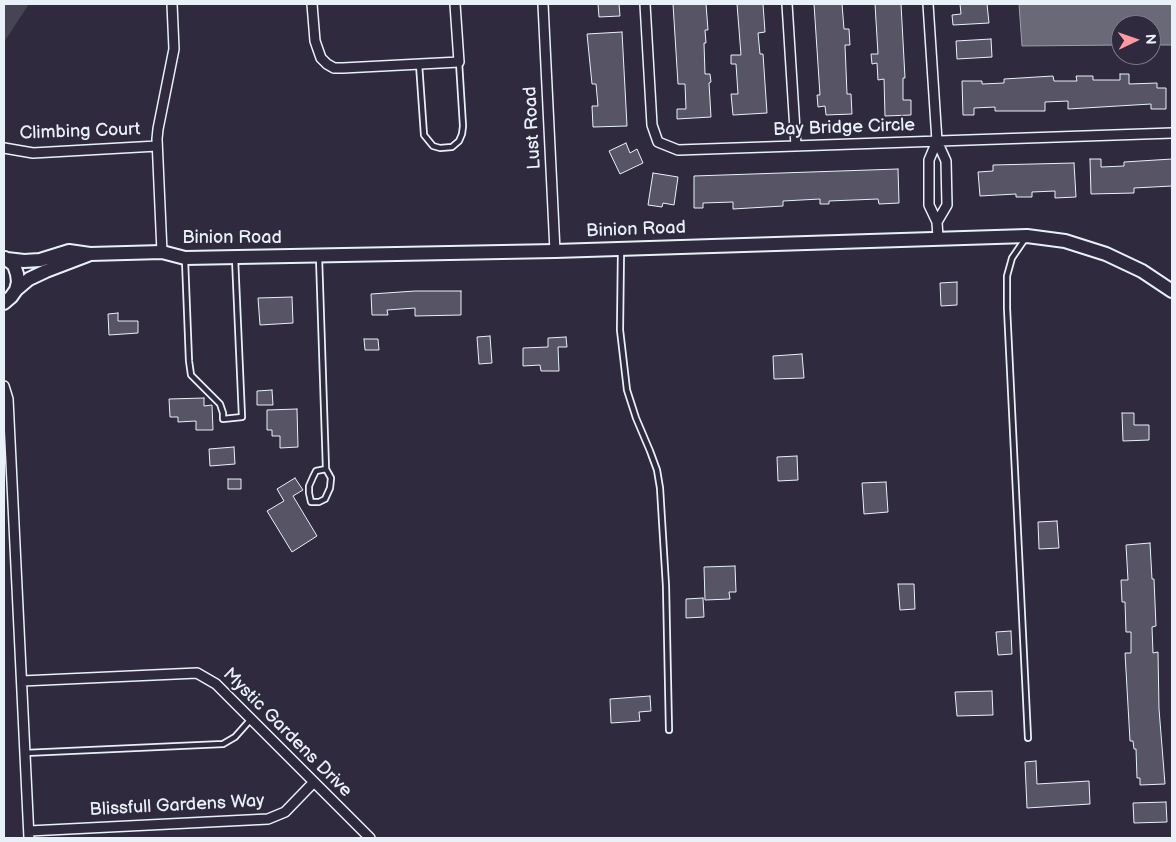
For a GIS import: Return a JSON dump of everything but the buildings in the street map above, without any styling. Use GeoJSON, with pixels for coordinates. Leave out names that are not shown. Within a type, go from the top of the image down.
{"type":"FeatureCollection","features":[{"type":"Feature","properties":{"kind":"main road","name":"Binion Road"},"geometry":{"type":"LineString","coordinates":[[6,258],[24,262],[40,260],[69,251],[90,254],[162,252],[185,258],[555,251],[1027,236],[1065,242],[1106,254],[1142,271],[1172,291]]}},
{"type":"Feature","properties":{"kind":"main road","name":"Binion Road"},"geometry":{"type":"LineString","coordinates":[[4,305],[16,290],[29,280],[46,271],[90,254]]}},
{"type":"Feature","properties":{"kind":"main road"},"geometry":{"type":"LineString","coordinates":[[6,258],[14,266],[17,274],[16,290]]}},
{"type":"Feature","properties":{"kind":"street"},"geometry":{"type":"LineString","coordinates":[[162,252],[157,146],[158,129],[174,49],[172,4]]}},
{"type":"Feature","properties":{"kind":"street"},"geometry":{"type":"LineString","coordinates":[[312,4],[315,41],[321,58],[326,64],[334,68],[459,62],[455,4]]}},
{"type":"Feature","properties":{"kind":"street","name":"Lust Road"},"geometry":{"type":"LineString","coordinates":[[543,4],[555,251]]}},
{"type":"Feature","properties":{"kind":"street","name":"Bay Bridge Circle"},"geometry":{"type":"LineString","coordinates":[[645,4],[652,125],[658,142],[678,150],[1172,133]]}},
{"type":"Feature","properties":{"kind":"street"},"geometry":{"type":"LineString","coordinates":[[787,4],[796,146]]}},
{"type":"Feature","properties":{"kind":"street"},"geometry":{"type":"LineString","coordinates":[[928,4],[937,141],[946,161],[947,205],[937,222]]}},
{"type":"Feature","properties":{"kind":"street"},"geometry":{"type":"LineString","coordinates":[[937,141],[929,160],[929,205],[937,222],[938,238]]}},
{"type":"Feature","properties":{"kind":"street","name":"Climbing Court"},"geometry":{"type":"LineString","coordinates":[[4,148],[33,153],[157,146]]}},
{"type":"Feature","properties":{"kind":"street"},"geometry":{"type":"LineString","coordinates":[[4,386],[8,399],[29,834]]}},
{"type":"Feature","properties":{"kind":"street","name":"Mystic Gardens Drive"},"geometry":{"type":"LineString","coordinates":[[22,681],[197,673],[216,684],[370,838]]}},
{"type":"Feature","properties":{"kind":"street","name":"Blissfull Gardens Way"},"geometry":{"type":"LineString","coordinates":[[29,834],[268,819],[285,812],[314,782]]}},
{"type":"Feature","properties":{"kind":"lane"},"geometry":{"type":"LineString","coordinates":[[419,64],[424,135],[428,142],[440,148],[452,146],[459,141],[462,134],[459,62]]}},
{"type":"Feature","properties":{"kind":"lane"},"geometry":{"type":"LineString","coordinates":[[1027,236],[1012,258],[1007,276],[1007,308],[1028,738]]}},
{"type":"Feature","properties":{"kind":"lane"},"geometry":{"type":"LineString","coordinates":[[621,249],[620,330],[627,390],[657,470],[660,488],[666,586],[670,730]]}},
{"type":"Feature","properties":{"kind":"lane"},"geometry":{"type":"LineString","coordinates":[[319,255],[326,470],[331,478],[330,488],[325,499],[319,502],[311,502],[308,493],[313,477],[316,471],[326,470]]}},
{"type":"Feature","properties":{"kind":"lane"},"geometry":{"type":"LineString","coordinates":[[185,258],[191,374],[220,404],[223,419],[242,417],[235,257]]}},
{"type":"Feature","properties":{"kind":"lane"},"geometry":{"type":"LineString","coordinates":[[25,753],[223,744],[235,737],[251,719]]}},
{"type":"Feature","properties":{"kind":"shaded area"},"geometry":{"type":"Polygon","coordinates":[[[4,4],[29,4],[4,42],[4,4]]]}},
{"type":"Feature","properties":{"kind":"water"},"geometry":{"type":"Polygon","coordinates":[[[1019,4],[1172,4],[1172,45],[1161,45],[1161,15],[1111,15],[1111,45],[1022,46],[1019,4]]]}}]}
